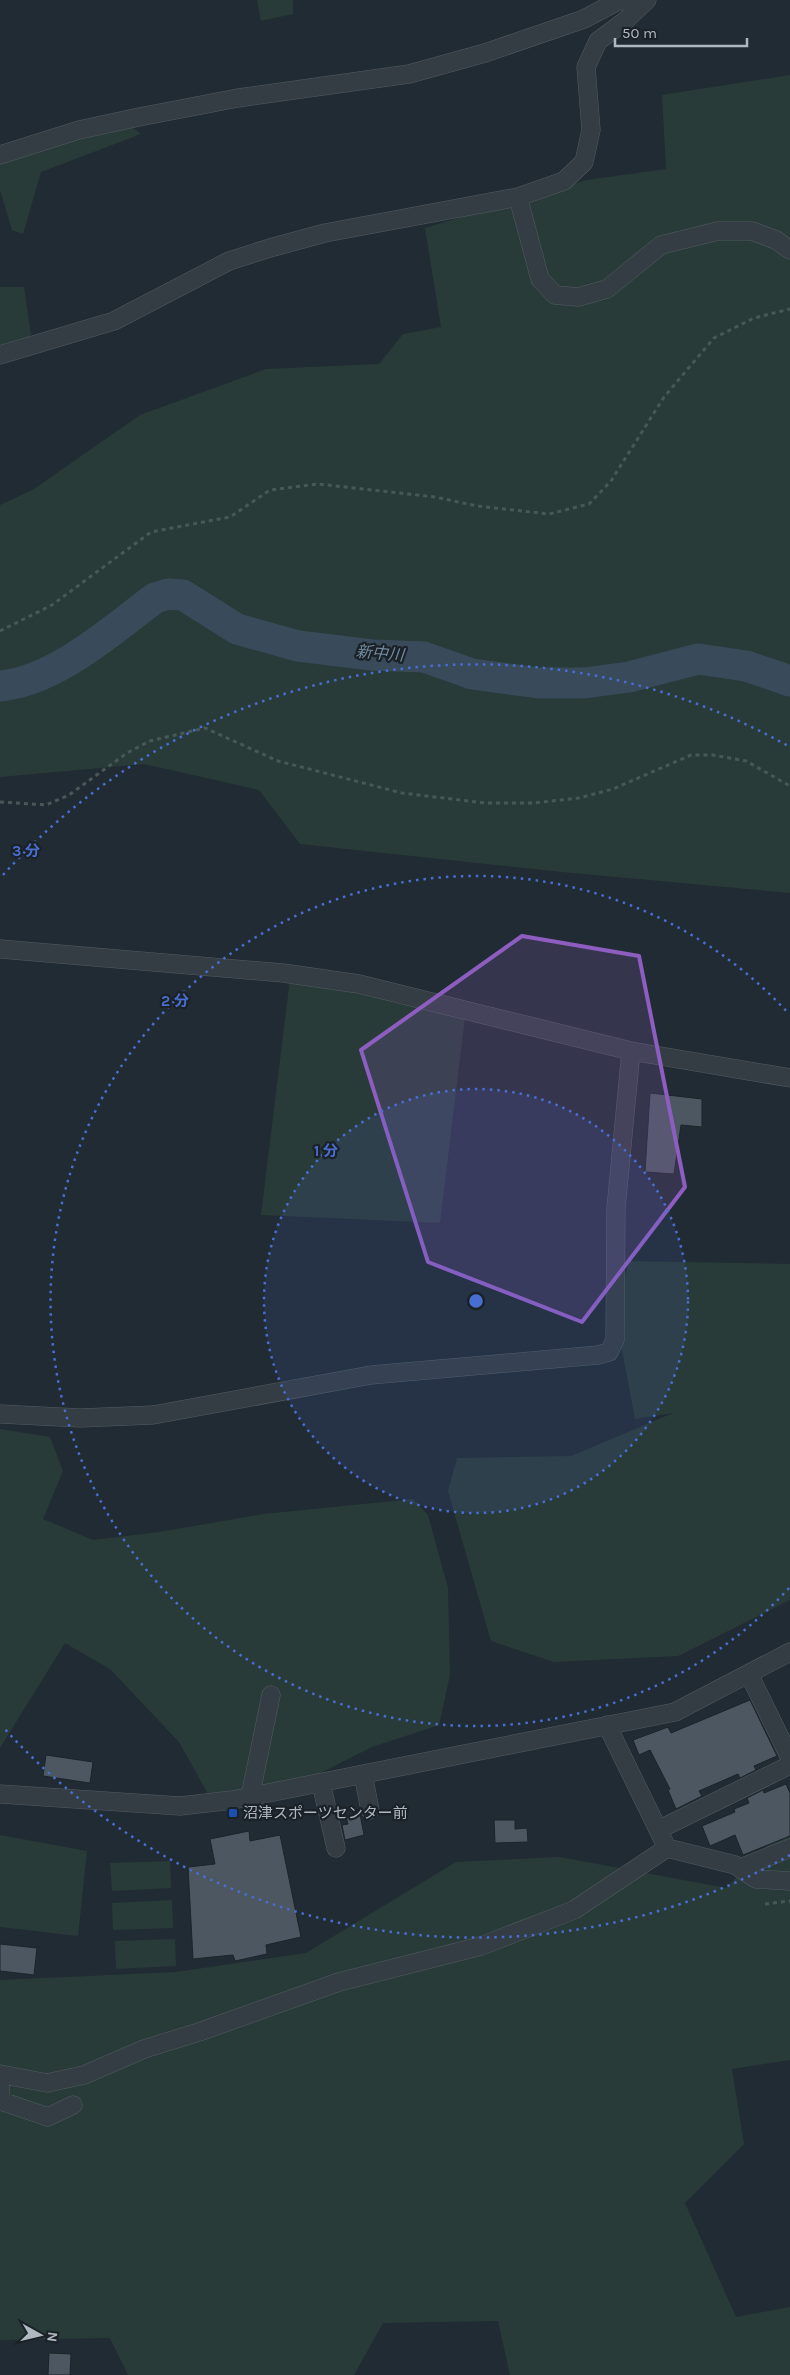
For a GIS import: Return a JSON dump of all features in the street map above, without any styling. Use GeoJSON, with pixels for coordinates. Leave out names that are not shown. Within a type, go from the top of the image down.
{"type":"FeatureCollection","features":[{"type":"Feature","properties":{"kind":"street"},"geometry":{"type":"LineString","coordinates":[[0,155],[79,130],[139,117],[238,98],[409,74],[485,53],[584,19],[618,1],[633,0]]}},
{"type":"Feature","properties":{"kind":"street"},"geometry":{"type":"LineString","coordinates":[[0,355],[114,321],[229,262],[270,248],[325,233],[518,197],[564,181],[584,162],[592,130],[586,67],[598,41],[625,21],[648,0]]}},
{"type":"Feature","properties":{"kind":"street"},"geometry":{"type":"LineString","coordinates":[[518,197],[540,279],[555,295],[578,297],[607,289],[661,245],[718,231],[752,231],[776,240],[790,250]]}},
{"type":"Feature","properties":{"kind":"street"},"geometry":{"type":"LineString","coordinates":[[0,949],[283,973],[359,984],[631,1051],[790,1078]]}},
{"type":"Feature","properties":{"kind":"street"},"geometry":{"type":"LineString","coordinates":[[0,1414],[80,1418],[153,1415],[371,1375],[598,1356],[609,1352],[614,1340],[616,1208],[631,1051]]}},
{"type":"Feature","properties":{"kind":"street"},"geometry":{"type":"LineString","coordinates":[[0,1794],[180,1806],[250,1797],[675,1712],[790,1652]]}},
{"type":"Feature","properties":{"kind":"street"},"geometry":{"type":"LineString","coordinates":[[749,1674],[790,1758]]}},
{"type":"Feature","properties":{"kind":"street"},"geometry":{"type":"LineString","coordinates":[[250,1797],[271,1696]]}},
{"type":"Feature","properties":{"kind":"street"},"geometry":{"type":"LineString","coordinates":[[606,1726],[667,1848],[740,1868],[756,1879],[790,1881]]}},
{"type":"Feature","properties":{"kind":"street"},"geometry":{"type":"LineString","coordinates":[[658,1830],[790,1765]]}},
{"type":"Feature","properties":{"kind":"street"},"geometry":{"type":"LineString","coordinates":[[363,1774],[370,1810]]}},
{"type":"Feature","properties":{"kind":"street"},"geometry":{"type":"LineString","coordinates":[[321,1783],[336,1848]]}},
{"type":"Feature","properties":{"kind":"street"},"geometry":{"type":"LineString","coordinates":[[0,2074],[47,2083],[84,2075],[144,2049],[339,1982],[481,1946],[574,1910],[667,1848]]}},
{"type":"Feature","properties":{"kind":"street"},"geometry":{"type":"LineString","coordinates":[[740,1868],[790,1848]]}},
{"type":"Feature","properties":{"kind":"street"},"geometry":{"type":"LineString","coordinates":[[0,2084],[1,2101],[48,2117],[73,2105]]}},
{"type":"Feature","properties":{"kind":"path"},"geometry":{"type":"LineString","coordinates":[[0,631],[52,605],[151,532],[230,517],[270,490],[318,484],[435,497],[476,506],[549,514],[590,504],[611,481],[664,398],[714,338],[754,318],[790,309]]}},
{"type":"Feature","properties":{"kind":"path"},"geometry":{"type":"LineString","coordinates":[[0,802],[46,805],[69,795],[127,753],[150,742],[205,728],[278,761],[402,793],[485,803],[534,803],[580,798],[613,789],[691,755],[713,755],[746,761],[790,786]]}},
{"type":"Feature","properties":{"kind":"path"},"geometry":{"type":"LineString","coordinates":[[765,1904],[790,1901]]}},
{"type":"Feature","properties":{"kind":"highlighted area"},"geometry":{"type":"Polygon","coordinates":[[[522,936],[639,956],[685,1187],[582,1322],[428,1262],[361,1050],[522,936]]]}},
{"type":"Feature","properties":{"kind":"shaded area"},"geometry":{"type":"Polygon","coordinates":[[[257,0],[293,0],[293,14],[261,21],[257,0]]]}},
{"type":"Feature","properties":{"kind":"shaded area"},"geometry":{"type":"Polygon","coordinates":[[[790,75],[790,893],[562,872],[300,844],[259,790],[144,764],[0,777],[0,505],[34,489],[140,415],[266,369],[379,364],[403,334],[441,327],[425,228],[587,180],[666,169],[662,95],[790,75]]]}},
{"type":"Feature","properties":{"kind":"shaded area"},"geometry":{"type":"Polygon","coordinates":[[[122,120],[141,134],[41,172],[23,234],[12,230],[0,190],[0,153],[122,120]]]}},
{"type":"Feature","properties":{"kind":"shaded area"},"geometry":{"type":"Polygon","coordinates":[[[0,287],[24,287],[31,335],[0,361],[0,287]]]}},
{"type":"Feature","properties":{"kind":"shaded area"},"geometry":{"type":"Polygon","coordinates":[[[290,979],[368,986],[465,1017],[440,1223],[261,1215],[290,979]]]}},
{"type":"Feature","properties":{"kind":"shaded area"},"geometry":{"type":"Polygon","coordinates":[[[629,1261],[790,1264],[790,1600],[678,1656],[554,1662],[491,1641],[448,1491],[457,1458],[571,1456],[673,1413],[635,1419],[615,1314],[629,1261]]]}},
{"type":"Feature","properties":{"kind":"shaded area"},"geometry":{"type":"Polygon","coordinates":[[[0,1429],[50,1437],[63,1471],[43,1519],[93,1540],[159,1532],[264,1514],[413,1499],[428,1515],[448,1588],[450,1675],[439,1725],[372,1747],[289,1789],[208,1794],[179,1742],[110,1669],[65,1643],[0,1748],[0,1429]]]}},
{"type":"Feature","properties":{"kind":"shaded area"},"geometry":{"type":"Polygon","coordinates":[[[790,1822],[790,2060],[732,2069],[744,2144],[685,2203],[736,2317],[790,2307],[790,2375],[510,2375],[498,2321],[383,2323],[354,2375],[128,2375],[110,2338],[0,2340],[0,1980],[176,1972],[306,1953],[456,1862],[560,1857],[726,1888],[790,1822]]]}},
{"type":"Feature","properties":{"kind":"shaded area"},"geometry":{"type":"Polygon","coordinates":[[[0,1835],[87,1851],[78,1936],[0,1927],[0,1835]]]}},
{"type":"Feature","properties":{"kind":"shaded area"},"geometry":{"type":"Polygon","coordinates":[[[170,1861],[171,1888],[112,1891],[110,1863],[170,1861]]]}},
{"type":"Feature","properties":{"kind":"shaded area"},"geometry":{"type":"Polygon","coordinates":[[[172,1900],[173,1928],[113,1930],[112,1903],[172,1900]]]}},
{"type":"Feature","properties":{"kind":"shaded area"},"geometry":{"type":"Polygon","coordinates":[[[175,1939],[176,1966],[116,1969],[115,1941],[175,1939]]]}},
{"type":"Feature","properties":{"kind":"building"},"geometry":{"type":"Polygon","coordinates":[[[650,1093],[702,1099],[702,1127],[681,1125],[674,1174],[645,1172],[650,1093]]]}},
{"type":"Feature","properties":{"kind":"building"},"geometry":{"type":"Polygon","coordinates":[[[750,1700],[777,1756],[754,1766],[756,1770],[740,1778],[738,1774],[699,1791],[702,1796],[676,1809],[668,1790],[670,1789],[650,1750],[639,1755],[633,1740],[668,1727],[671,1733],[750,1700]]]}},
{"type":"Feature","properties":{"kind":"building"},"geometry":{"type":"Polygon","coordinates":[[[46,1755],[93,1762],[90,1783],[43,1776],[46,1755]]]}},
{"type":"Feature","properties":{"kind":"building"},"geometry":{"type":"Polygon","coordinates":[[[786,1784],[790,1793],[790,1836],[743,1855],[735,1835],[710,1846],[702,1826],[735,1812],[734,1809],[749,1803],[747,1798],[763,1790],[764,1793],[786,1784]]]}},
{"type":"Feature","properties":{"kind":"building"},"geometry":{"type":"Polygon","coordinates":[[[360,1814],[364,1835],[345,1840],[342,1825],[348,1824],[346,1817],[360,1814]]]}},
{"type":"Feature","properties":{"kind":"building"},"geometry":{"type":"Polygon","coordinates":[[[494,1820],[515,1820],[515,1829],[527,1828],[528,1842],[495,1843],[494,1820]]]}},
{"type":"Feature","properties":{"kind":"building"},"geometry":{"type":"Polygon","coordinates":[[[249,1831],[250,1841],[280,1835],[301,1937],[266,1945],[267,1954],[235,1961],[233,1955],[193,1959],[188,1867],[215,1864],[210,1839],[249,1831]]]}},
{"type":"Feature","properties":{"kind":"building"},"geometry":{"type":"Polygon","coordinates":[[[0,1944],[37,1948],[34,1975],[0,1971],[0,1944]]]}},
{"type":"Feature","properties":{"kind":"building"},"geometry":{"type":"Polygon","coordinates":[[[49,2353],[71,2354],[70,2375],[48,2375],[49,2353]]]}},
{"type":"Feature","properties":{"kind":"waterway","name":"新中川"},"geometry":{"type":"LineString","coordinates":[[0,686],[42,675],[102,639],[155,598],[168,594],[183,595],[237,629],[298,646],[372,655],[424,657],[472,674],[539,683],[584,683],[629,677],[698,659],[746,666],[790,681]]}},
{"type":"Feature","properties":{"kind":"place","name":"沼津スポーツセンター前"},"geometry":{"type":"Point","coordinates":[233,1813]}}]}
